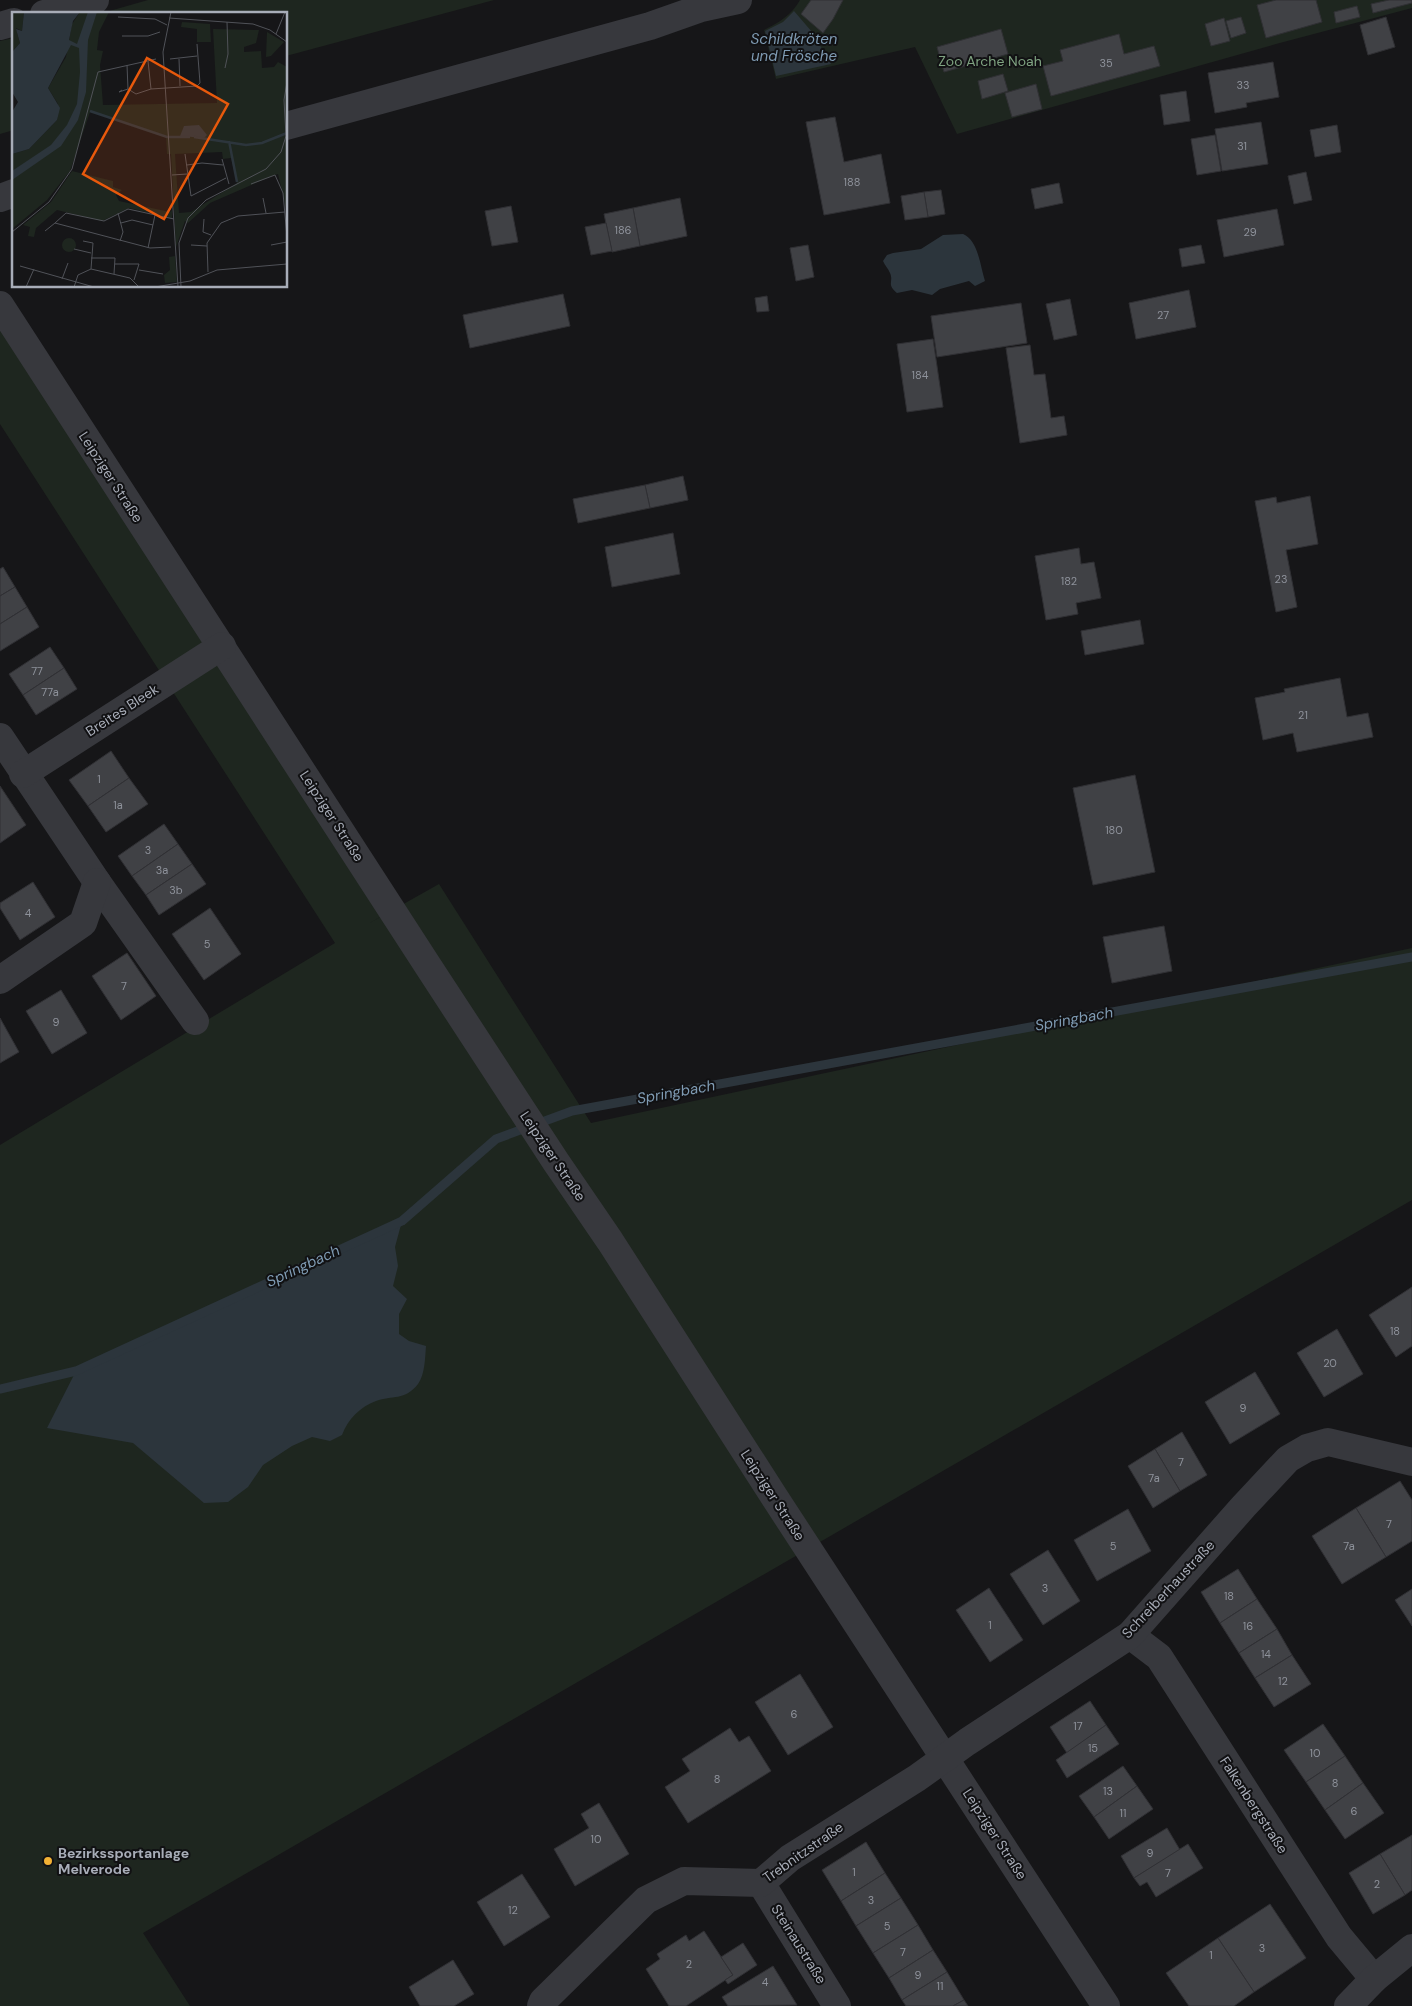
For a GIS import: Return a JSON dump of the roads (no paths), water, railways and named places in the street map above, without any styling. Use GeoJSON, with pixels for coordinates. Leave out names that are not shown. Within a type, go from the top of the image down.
{"type":"FeatureCollection","features":[{"type":"Feature","properties":{"kind":"street"},"geometry":{"type":"LineString","coordinates":[[51,12],[96,0]]}},
{"type":"Feature","properties":{"kind":"street"},"geometry":{"type":"LineString","coordinates":[[288,125],[650,26],[703,4],[738,0]]}},
{"type":"Feature","properties":{"kind":"street"},"geometry":{"type":"LineString","coordinates":[[0,198],[12,194]]}},
{"type":"Feature","properties":{"kind":"street","name":"Leipziger Straße"},"geometry":{"type":"LineString","coordinates":[[0,305],[526,1117],[610,1241],[1106,2006]]}},
{"type":"Feature","properties":{"kind":"street","name":"Breites Bleek"},"geometry":{"type":"LineString","coordinates":[[23,774],[222,646]]}},
{"type":"Feature","properties":{"kind":"street"},"geometry":{"type":"LineString","coordinates":[[0,738],[97,882],[195,1020]]}},
{"type":"Feature","properties":{"kind":"street"},"geometry":{"type":"LineString","coordinates":[[0,980],[83,923],[97,882]]}},
{"type":"Feature","properties":{"kind":"street","name":"Schreiberhaustraße"},"geometry":{"type":"LineString","coordinates":[[946,1758],[1130,1634],[1288,1459],[1307,1448],[1328,1442],[1412,1462]]}},
{"type":"Feature","properties":{"kind":"street","name":"Falkenbergstraße"},"geometry":{"type":"LineString","coordinates":[[1130,1634],[1159,1657],[1339,1937],[1374,1979]]}},
{"type":"Feature","properties":{"kind":"street","name":"Trebnitzstraße"},"geometry":{"type":"LineString","coordinates":[[541,2006],[646,1900],[684,1881],[761,1883],[790,1858],[946,1758]]}},
{"type":"Feature","properties":{"kind":"street","name":"Steinaustraße"},"geometry":{"type":"LineString","coordinates":[[761,1883],[837,2006]]}},
{"type":"Feature","properties":{"kind":"street"},"geometry":{"type":"LineString","coordinates":[[1348,2006],[1374,1979],[1412,1948]]}},
{"type":"Feature","properties":{"kind":"water","name":"Schildkröten und Frösche"},"geometry":{"type":"Polygon","coordinates":[[[794,11],[812,32],[831,64],[776,76],[765,31],[783,22],[794,11]]]}},
{"type":"Feature","properties":{"kind":"water"},"geometry":{"type":"Polygon","coordinates":[[[963,234],[968,237],[975,247],[985,281],[975,286],[969,281],[940,289],[932,295],[912,290],[897,293],[894,290],[891,285],[890,273],[883,261],[887,255],[921,249],[943,235],[963,234]]]}},
{"type":"Feature","properties":{"kind":"water"},"geometry":{"type":"Polygon","coordinates":[[[402,1221],[395,1247],[398,1266],[393,1286],[407,1299],[399,1314],[399,1334],[409,1341],[426,1346],[423,1371],[418,1384],[408,1393],[376,1401],[360,1410],[351,1419],[342,1435],[330,1441],[312,1437],[292,1446],[263,1465],[248,1487],[228,1502],[204,1503],[133,1443],[47,1428],[76,1371],[402,1221]]]}},
{"type":"Feature","properties":{"kind":"waterway","name":"Springbach"},"geometry":{"type":"LineString","coordinates":[[0,1389],[76,1371],[402,1221],[496,1139],[572,1111],[1412,957]]}},
{"type":"Feature","properties":{"kind":"place","name":"Bezirkssportanlage Melverode"},"geometry":{"type":"Point","coordinates":[48,1861]}},
{"type":"Feature","properties":{"kind":"park label","name":"Zoo Arche Noah"},"geometry":{"type":"Point","coordinates":[990,61]}}]}
